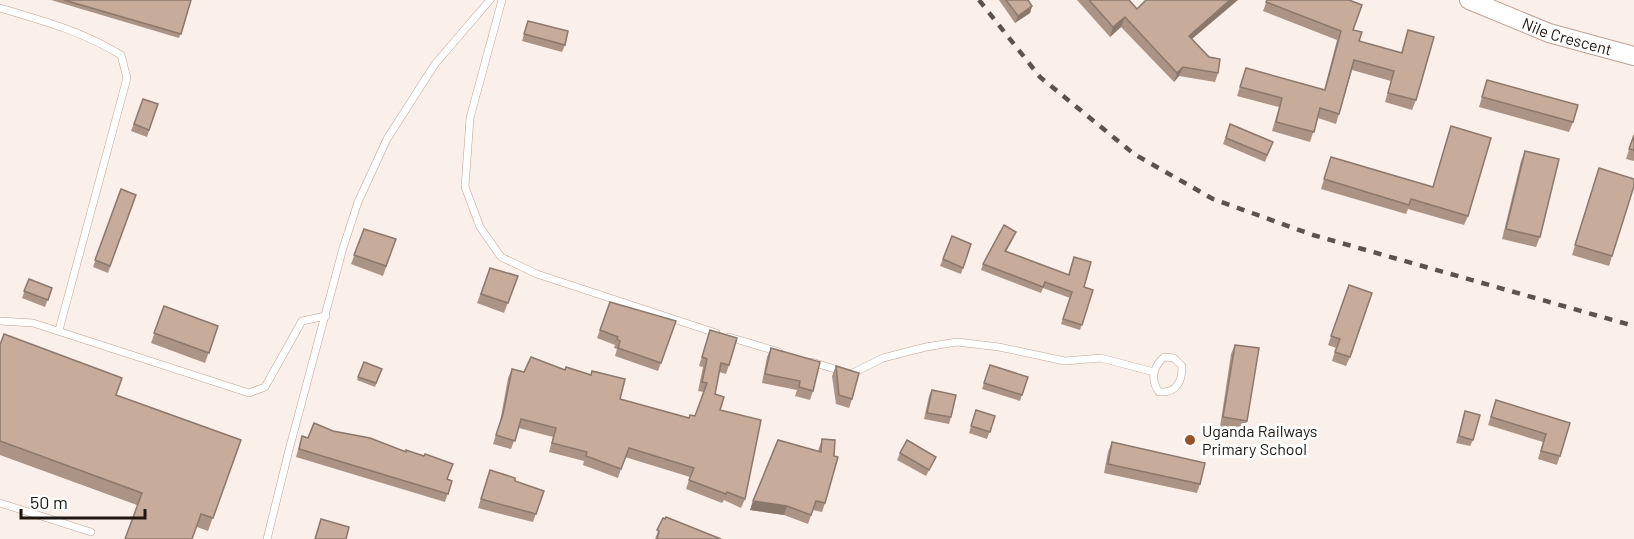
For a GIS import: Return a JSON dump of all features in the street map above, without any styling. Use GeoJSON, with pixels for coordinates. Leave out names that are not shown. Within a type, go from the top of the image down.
{"type":"FeatureCollection","features":[{"type":"Feature","properties":{"kind":"street","name":"Nile Crescent"},"geometry":{"type":"LineString","coordinates":[[1469,0],[1497,6],[1549,33],[1634,56]]}},
{"type":"Feature","properties":{"kind":"lane"},"geometry":{"type":"LineString","coordinates":[[267,539],[343,249],[358,202],[387,139],[435,64],[490,0]]}},
{"type":"Feature","properties":{"kind":"lane"},"geometry":{"type":"LineString","coordinates":[[502,0],[470,118],[465,187],[480,228],[501,257],[537,274],[784,354]]}},
{"type":"Feature","properties":{"kind":"lane"},"geometry":{"type":"LineString","coordinates":[[0,8],[102,43],[121,55],[127,78],[59,330]]}},
{"type":"Feature","properties":{"kind":"lane"},"geometry":{"type":"LineString","coordinates":[[0,321],[33,322],[249,393],[265,387],[302,321],[326,316]]}},
{"type":"Feature","properties":{"kind":"lane"},"geometry":{"type":"LineString","coordinates":[[806,361],[851,374],[883,358],[957,342],[999,347],[1065,361],[1101,358],[1154,372]]}},
{"type":"Feature","properties":{"kind":"lane"},"geometry":{"type":"LineString","coordinates":[[1164,357],[1174,358],[1182,366],[1182,379],[1176,388],[1167,392],[1159,392],[1154,385],[1154,372],[1164,357]]}},
{"type":"Feature","properties":{"kind":"lane"},"geometry":{"type":"LineString","coordinates":[[0,503],[91,532]]}},
{"type":"Feature","properties":{"kind":"building"},"geometry":{"type":"Polygon","coordinates":[[[64,0],[191,0],[181,34],[64,0]]]}},
{"type":"Feature","properties":{"kind":"building"},"geometry":{"type":"Polygon","coordinates":[[[1006,0],[1028,0],[1032,6],[1018,16],[1006,0]]]}},
{"type":"Feature","properties":{"kind":"building"},"geometry":{"type":"Polygon","coordinates":[[[1089,0],[1129,0],[1137,9],[1146,0],[1230,0],[1189,36],[1209,57],[1220,59],[1218,73],[1183,67],[1177,73],[1125,17],[1113,27],[1089,0]]]}},
{"type":"Feature","properties":{"kind":"building"},"geometry":{"type":"Polygon","coordinates":[[[1267,0],[1349,0],[1362,5],[1353,30],[1362,32],[1359,41],[1402,53],[1408,30],[1434,37],[1416,100],[1388,93],[1394,71],[1354,60],[1339,114],[1320,108],[1314,132],[1276,122],[1282,98],[1240,87],[1246,68],[1325,90],[1341,31],[1266,2],[1267,0]]]}},
{"type":"Feature","properties":{"kind":"building"},"geometry":{"type":"Polygon","coordinates":[[[528,21],[568,31],[565,45],[524,34],[528,21]]]}},
{"type":"Feature","properties":{"kind":"building"},"geometry":{"type":"Polygon","coordinates":[[[1487,80],[1578,105],[1573,122],[1482,97],[1487,80]]]}},
{"type":"Feature","properties":{"kind":"building"},"geometry":{"type":"Polygon","coordinates":[[[143,99],[158,104],[149,130],[134,124],[143,99]]]}},
{"type":"Feature","properties":{"kind":"building"},"geometry":{"type":"Polygon","coordinates":[[[1230,124],[1273,142],[1267,155],[1226,138],[1230,124]]]}},
{"type":"Feature","properties":{"kind":"building"},"geometry":{"type":"Polygon","coordinates":[[[1451,126],[1491,138],[1468,216],[1411,199],[1409,205],[1324,179],[1331,157],[1433,187],[1451,126]]]}},
{"type":"Feature","properties":{"kind":"building"},"geometry":{"type":"Polygon","coordinates":[[[1634,135],[1634,150],[1629,149],[1634,135]]]}},
{"type":"Feature","properties":{"kind":"building"},"geometry":{"type":"Polygon","coordinates":[[[1525,151],[1559,159],[1540,237],[1506,229],[1525,151]]]}},
{"type":"Feature","properties":{"kind":"building"},"geometry":{"type":"Polygon","coordinates":[[[1599,168],[1634,179],[1634,186],[1612,256],[1575,245],[1599,168]]]}},
{"type":"Feature","properties":{"kind":"building"},"geometry":{"type":"Polygon","coordinates":[[[121,189],[136,195],[110,266],[95,260],[121,189]]]}},
{"type":"Feature","properties":{"kind":"building"},"geometry":{"type":"Polygon","coordinates":[[[1004,225],[1016,232],[1005,251],[1069,275],[1074,257],[1091,262],[1084,287],[1093,290],[1082,325],[1063,319],[1072,292],[1045,282],[1043,287],[983,264],[1004,225]]]}},
{"type":"Feature","properties":{"kind":"building"},"geometry":{"type":"Polygon","coordinates":[[[364,229],[396,239],[386,266],[354,255],[364,229]]]}},
{"type":"Feature","properties":{"kind":"building"},"geometry":{"type":"Polygon","coordinates":[[[952,236],[971,244],[963,268],[943,259],[952,236]]]}},
{"type":"Feature","properties":{"kind":"building"},"geometry":{"type":"Polygon","coordinates":[[[490,268],[518,276],[508,303],[481,294],[490,268]]]}},
{"type":"Feature","properties":{"kind":"building"},"geometry":{"type":"Polygon","coordinates":[[[29,279],[52,288],[48,300],[24,291],[29,279]]]}},
{"type":"Feature","properties":{"kind":"building"},"geometry":{"type":"Polygon","coordinates":[[[1349,285],[1372,293],[1350,357],[1335,352],[1340,339],[1331,336],[1349,285]]]}},
{"type":"Feature","properties":{"kind":"building"},"geometry":{"type":"Polygon","coordinates":[[[610,302],[676,321],[661,363],[618,348],[620,341],[618,337],[600,330],[610,302]]]}},
{"type":"Feature","properties":{"kind":"building"},"geometry":{"type":"Polygon","coordinates":[[[164,306],[218,326],[209,353],[154,333],[164,306]]]}},
{"type":"Feature","properties":{"kind":"building"},"geometry":{"type":"Polygon","coordinates":[[[710,330],[737,338],[729,365],[721,363],[715,394],[724,397],[720,410],[761,420],[745,499],[689,480],[694,468],[629,448],[621,469],[586,456],[587,452],[552,443],[556,428],[521,419],[515,441],[496,435],[503,414],[512,369],[524,372],[531,357],[565,370],[566,367],[591,375],[592,371],[625,379],[620,399],[689,418],[690,415],[695,416],[707,383],[702,382],[707,359],[702,357],[710,330]]]}},
{"type":"Feature","properties":{"kind":"building"},"geometry":{"type":"Polygon","coordinates":[[[4,334],[122,378],[116,395],[241,440],[213,518],[201,514],[192,539],[125,539],[142,493],[0,441],[0,345],[4,334]]]}},
{"type":"Feature","properties":{"kind":"building"},"geometry":{"type":"Polygon","coordinates":[[[1235,345],[1259,348],[1247,421],[1223,417],[1235,345]]]}},
{"type":"Feature","properties":{"kind":"building"},"geometry":{"type":"Polygon","coordinates":[[[771,348],[820,362],[813,391],[799,387],[800,381],[765,374],[771,348]]]}},
{"type":"Feature","properties":{"kind":"building"},"geometry":{"type":"Polygon","coordinates":[[[364,362],[382,369],[376,383],[358,377],[364,362]]]}},
{"type":"Feature","properties":{"kind":"building"},"geometry":{"type":"Polygon","coordinates":[[[990,365],[1028,377],[1022,395],[984,383],[990,365]]]}},
{"type":"Feature","properties":{"kind":"building"},"geometry":{"type":"Polygon","coordinates":[[[836,366],[859,373],[852,399],[839,395],[836,366]]]}},
{"type":"Feature","properties":{"kind":"building"},"geometry":{"type":"Polygon","coordinates":[[[932,390],[956,395],[951,417],[927,413],[932,390]]]}},
{"type":"Feature","properties":{"kind":"building"},"geometry":{"type":"Polygon","coordinates":[[[1496,400],[1570,423],[1560,456],[1541,451],[1546,434],[1491,417],[1496,400]]]}},
{"type":"Feature","properties":{"kind":"building"},"geometry":{"type":"Polygon","coordinates":[[[976,410],[995,416],[990,432],[971,426],[976,410]]]}},
{"type":"Feature","properties":{"kind":"building"},"geometry":{"type":"Polygon","coordinates":[[[1465,411],[1480,415],[1473,440],[1459,436],[1465,411]]]}},
{"type":"Feature","properties":{"kind":"building"},"geometry":{"type":"Polygon","coordinates":[[[314,423],[333,431],[370,438],[406,452],[406,450],[424,456],[425,454],[453,464],[447,479],[452,481],[448,494],[299,449],[302,436],[308,438],[314,423]]]}},
{"type":"Feature","properties":{"kind":"building"},"geometry":{"type":"Polygon","coordinates":[[[822,439],[835,440],[834,456],[838,457],[825,503],[816,501],[811,515],[787,506],[753,501],[778,440],[821,452],[822,439]]]}},
{"type":"Feature","properties":{"kind":"building"},"geometry":{"type":"Polygon","coordinates":[[[907,440],[936,457],[929,470],[900,453],[907,440]]]}},
{"type":"Feature","properties":{"kind":"building"},"geometry":{"type":"Polygon","coordinates":[[[1112,442],[1205,463],[1200,484],[1108,464],[1112,442]]]}},
{"type":"Feature","properties":{"kind":"building"},"geometry":{"type":"Polygon","coordinates":[[[490,470],[544,491],[536,514],[481,499],[490,470]]]}},
{"type":"Feature","properties":{"kind":"building"},"geometry":{"type":"Polygon","coordinates":[[[666,517],[721,539],[657,539],[659,531],[657,530],[663,518],[666,517]]]}},
{"type":"Feature","properties":{"kind":"building"},"geometry":{"type":"Polygon","coordinates":[[[321,519],[349,527],[346,539],[315,539],[321,519]]]}},
{"type":"Feature","properties":{"kind":"railway"},"geometry":{"type":"LineString","coordinates":[[979,0],[1040,77],[1134,154],[1213,199],[1313,235],[1634,326]]}},
{"type":"Feature","properties":{"kind":"place","name":"Uganda Railways Primary School"},"geometry":{"type":"Point","coordinates":[1190,440]}}]}
